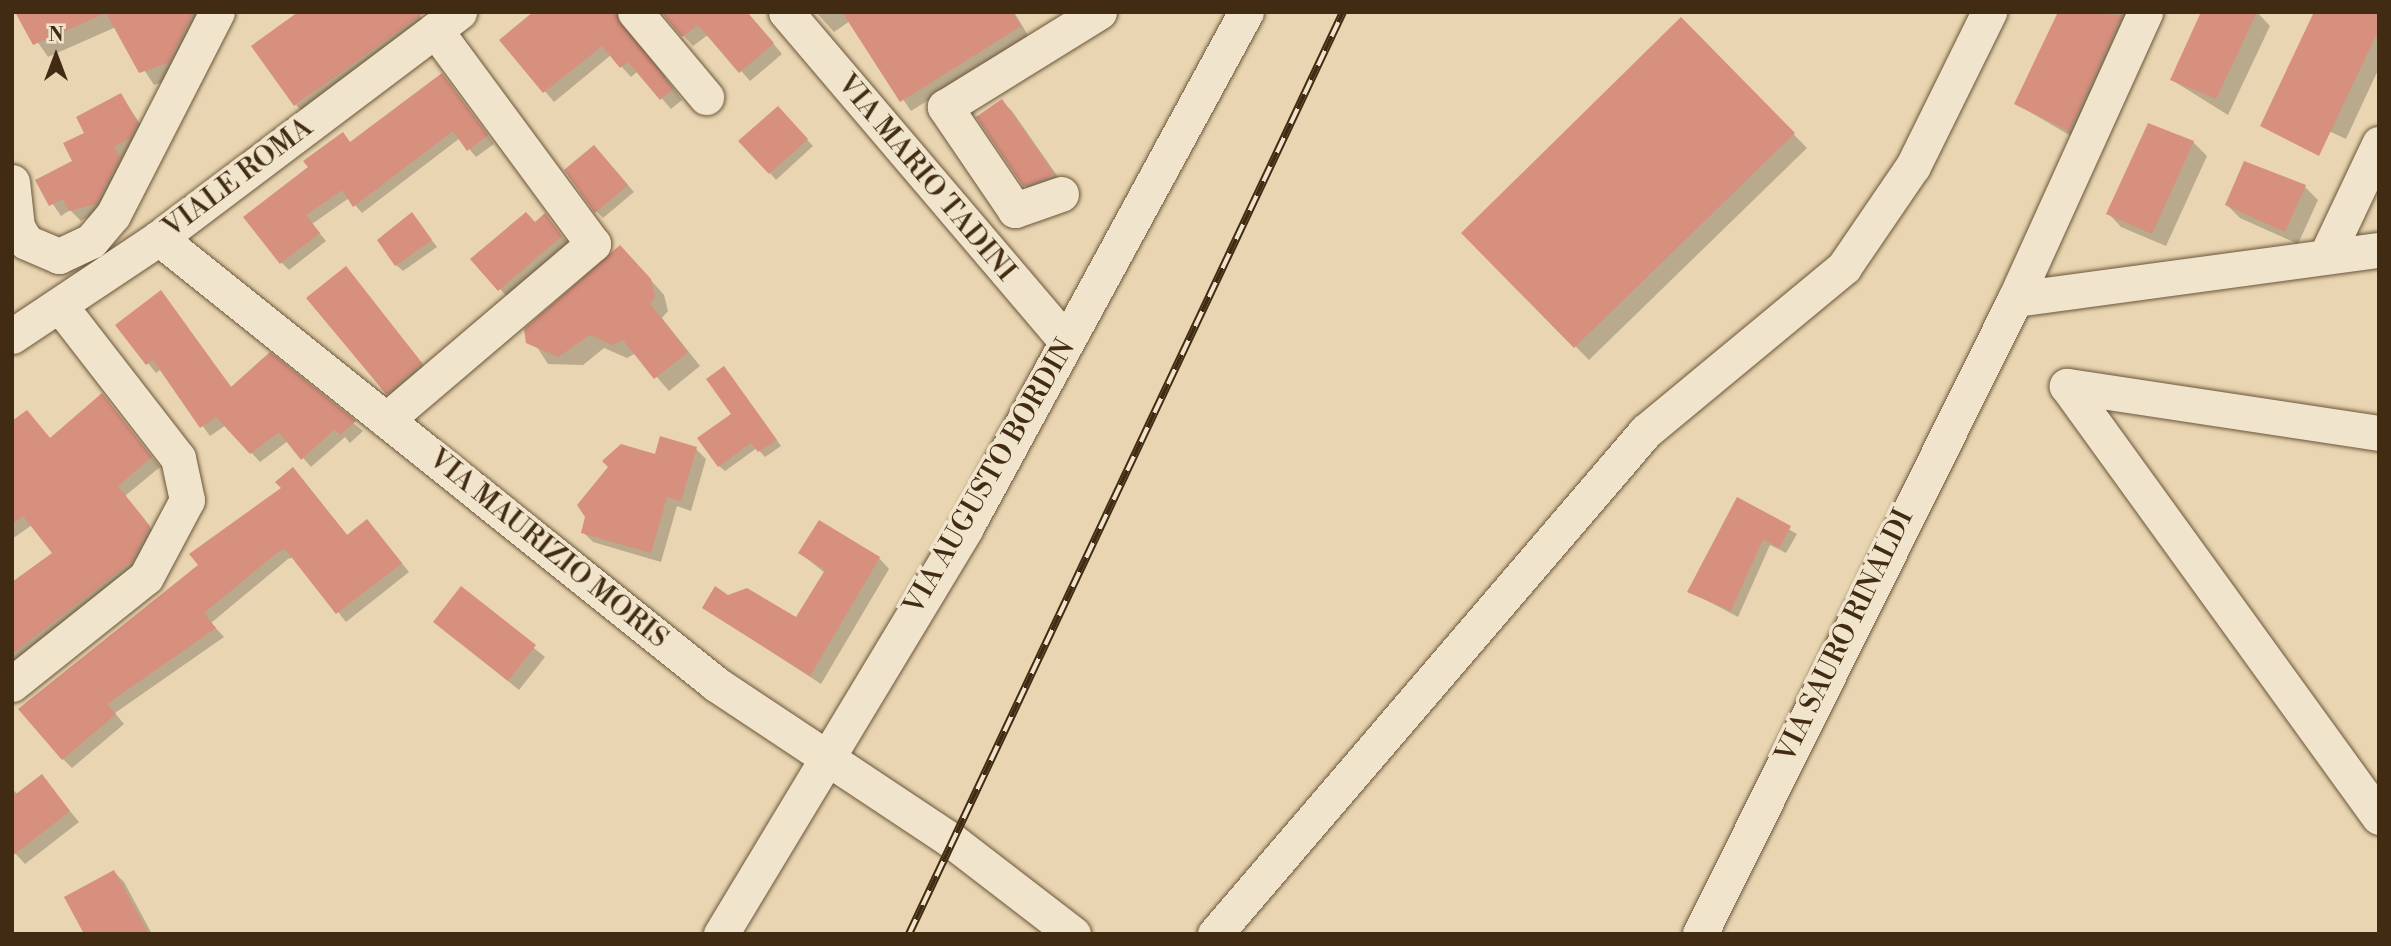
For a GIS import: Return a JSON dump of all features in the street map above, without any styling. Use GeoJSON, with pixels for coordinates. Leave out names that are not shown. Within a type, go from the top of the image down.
{"type":"FeatureCollection","features":[{"type":"Feature","properties":{"kind":"street"},"geometry":{"type":"LineString","coordinates":[[12,182],[17,227],[26,242],[59,256],[91,242],[113,215],[217,12]]}},
{"type":"Feature","properties":{"kind":"street"},"geometry":{"type":"LineString","coordinates":[[635,12],[706,97]]}},
{"type":"Feature","properties":{"kind":"street","name":"VIA MARIO TADINI"},"geometry":{"type":"LineString","coordinates":[[786,12],[1067,342]]}},
{"type":"Feature","properties":{"kind":"street"},"geometry":{"type":"LineString","coordinates":[[1061,194],[1015,210],[945,107],[1099,12]]}},
{"type":"Feature","properties":{"kind":"street","name":"VIA AUGUSTO BORDIN"},"geometry":{"type":"LineString","coordinates":[[721,934],[824,758],[965,530],[1246,12]]}},
{"type":"Feature","properties":{"kind":"street"},"geometry":{"type":"LineString","coordinates":[[1215,934],[1646,431],[1844,267],[1913,166],[1989,12]]}},
{"type":"Feature","properties":{"kind":"street","name":"VIA SAURO RINALDI"},"geometry":{"type":"LineString","coordinates":[[1700,934],[1990,338],[2015,299],[2145,12]]}},
{"type":"Feature","properties":{"kind":"street"},"geometry":{"type":"LineString","coordinates":[[386,420],[593,244],[447,21]]}},
{"type":"Feature","properties":{"kind":"street","name":"VIALE ROMA"},"geometry":{"type":"LineString","coordinates":[[17,328],[60,306],[159,238],[447,21]]}},
{"type":"Feature","properties":{"kind":"street"},"geometry":{"type":"LineString","coordinates":[[2327,254],[2376,155]]}},
{"type":"Feature","properties":{"kind":"street","name":"VIA MAURIZIO MORIS"},"geometry":{"type":"LineString","coordinates":[[159,238],[716,684],[951,840],[1073,934]]}},
{"type":"Feature","properties":{"kind":"street"},"geometry":{"type":"LineString","coordinates":[[2015,299],[2327,254],[2379,250]]}},
{"type":"Feature","properties":{"kind":"street"},"geometry":{"type":"LineString","coordinates":[[12,684],[155,569],[187,499],[178,458],[60,306]]}},
{"type":"Feature","properties":{"kind":"street"},"geometry":{"type":"LineString","coordinates":[[2379,433],[2067,386],[2379,817]]}},
{"type":"Feature","properties":{"kind":"building"},"geometry":{"type":"Polygon","coordinates":[[[15,12],[194,12],[168,63],[139,73],[106,13],[33,45],[15,12]]]}},
{"type":"Feature","properties":{"kind":"building"},"geometry":{"type":"Polygon","coordinates":[[[298,12],[425,12],[294,106],[251,46],[298,12]]]}},
{"type":"Feature","properties":{"kind":"building"},"geometry":{"type":"Polygon","coordinates":[[[533,12],[615,12],[673,89],[660,100],[628,62],[620,68],[602,46],[543,93],[499,40],[533,12]]]}},
{"type":"Feature","properties":{"kind":"building"},"geometry":{"type":"Polygon","coordinates":[[[661,12],[747,12],[774,43],[739,73],[698,25],[682,37],[661,12]]]}},
{"type":"Feature","properties":{"kind":"building"},"geometry":{"type":"Polygon","coordinates":[[[842,12],[1012,12],[1021,26],[900,102],[842,12]]]}},
{"type":"Feature","properties":{"kind":"building"},"geometry":{"type":"Polygon","coordinates":[[[2058,12],[2122,15],[2069,131],[2014,104],[2058,12]]]}},
{"type":"Feature","properties":{"kind":"building"},"geometry":{"type":"Polygon","coordinates":[[[2201,12],[2257,12],[2216,99],[2170,80],[2201,12]]]}},
{"type":"Feature","properties":{"kind":"building"},"geometry":{"type":"Polygon","coordinates":[[[2314,12],[2379,12],[2379,29],[2319,156],[2260,126],[2314,12]]]}},
{"type":"Feature","properties":{"kind":"building"},"geometry":{"type":"Polygon","coordinates":[[[1681,17],[1795,133],[1574,348],[1461,233],[1681,17]]]}},
{"type":"Feature","properties":{"kind":"building"},"geometry":{"type":"Polygon","coordinates":[[[442,73],[488,135],[467,151],[453,131],[353,207],[342,190],[306,215],[320,233],[280,264],[243,217],[308,167],[303,161],[343,132],[350,142],[442,73]]]}},
{"type":"Feature","properties":{"kind":"building"},"geometry":{"type":"Polygon","coordinates":[[[121,93],[138,123],[130,138],[114,147],[120,158],[96,204],[69,211],[63,199],[49,206],[35,180],[72,161],[63,143],[84,133],[76,117],[121,93]]]}},
{"type":"Feature","properties":{"kind":"building"},"geometry":{"type":"Polygon","coordinates":[[[1002,99],[1054,173],[1047,178],[1023,186],[976,117],[1002,99]]]}},
{"type":"Feature","properties":{"kind":"building"},"geometry":{"type":"Polygon","coordinates":[[[778,106],[808,139],[769,174],[738,141],[778,106]]]}},
{"type":"Feature","properties":{"kind":"building"},"geometry":{"type":"Polygon","coordinates":[[[2148,123],[2194,141],[2152,234],[2106,214],[2148,123]]]}},
{"type":"Feature","properties":{"kind":"building"},"geometry":{"type":"Polygon","coordinates":[[[594,145],[628,185],[595,213],[564,170],[594,145]]]}},
{"type":"Feature","properties":{"kind":"building"},"geometry":{"type":"Polygon","coordinates":[[[2244,161],[2306,185],[2285,232],[2225,205],[2244,161]]]}},
{"type":"Feature","properties":{"kind":"building"},"geometry":{"type":"Polygon","coordinates":[[[412,212],[432,240],[395,266],[377,240],[412,212]]]}},
{"type":"Feature","properties":{"kind":"building"},"geometry":{"type":"Polygon","coordinates":[[[526,212],[535,222],[545,213],[562,236],[498,291],[470,259],[526,212]]]}},
{"type":"Feature","properties":{"kind":"building"},"geometry":{"type":"Polygon","coordinates":[[[620,245],[651,279],[655,297],[650,304],[688,352],[654,379],[623,340],[612,345],[590,335],[558,357],[526,343],[524,329],[620,245]]]}},
{"type":"Feature","properties":{"kind":"building"},"geometry":{"type":"Polygon","coordinates":[[[346,266],[422,363],[386,394],[306,298],[346,266]]]}},
{"type":"Feature","properties":{"kind":"building"},"geometry":{"type":"Polygon","coordinates":[[[161,290],[231,387],[270,352],[356,421],[340,435],[335,429],[301,460],[279,432],[250,454],[216,417],[200,428],[153,360],[146,365],[115,325],[161,290]]]}},
{"type":"Feature","properties":{"kind":"building"},"geometry":{"type":"Polygon","coordinates":[[[724,366],[777,440],[758,452],[751,443],[718,467],[697,438],[731,414],[706,379],[724,366]]]}},
{"type":"Feature","properties":{"kind":"building"},"geometry":{"type":"Polygon","coordinates":[[[102,393],[152,457],[118,486],[150,526],[132,561],[12,654],[12,582],[52,553],[23,516],[12,524],[12,421],[27,410],[50,438],[102,393]]]}},
{"type":"Feature","properties":{"kind":"building"},"geometry":{"type":"Polygon","coordinates":[[[660,436],[697,447],[681,501],[667,497],[651,553],[581,533],[585,517],[577,505],[608,467],[602,461],[621,444],[655,454],[660,436]]]}},
{"type":"Feature","properties":{"kind":"building"},"geometry":{"type":"Polygon","coordinates":[[[293,467],[347,535],[367,519],[402,563],[336,614],[285,549],[279,551],[204,613],[216,628],[107,704],[116,714],[62,760],[18,709],[198,565],[189,554],[281,488],[275,482],[293,467]]]}},
{"type":"Feature","properties":{"kind":"building"},"geometry":{"type":"Polygon","coordinates":[[[1737,497],[1791,526],[1779,548],[1763,539],[1731,611],[1687,592],[1737,497]]]}},
{"type":"Feature","properties":{"kind":"building"},"geometry":{"type":"Polygon","coordinates":[[[819,520],[880,557],[810,676],[702,608],[715,586],[728,595],[747,588],[796,617],[825,570],[798,553],[819,520]]]}},
{"type":"Feature","properties":{"kind":"building"},"geometry":{"type":"Polygon","coordinates":[[[461,586],[536,645],[508,681],[433,622],[461,586]]]}},
{"type":"Feature","properties":{"kind":"building"},"geometry":{"type":"Polygon","coordinates":[[[42,774],[70,811],[12,856],[12,797],[42,774]]]}},
{"type":"Feature","properties":{"kind":"building"},"geometry":{"type":"Polygon","coordinates":[[[114,870],[149,934],[84,934],[64,897],[114,870]]]}},
{"type":"Feature","properties":{"kind":"railway"},"geometry":{"type":"LineString","coordinates":[[909,934],[1343,12]]}}]}
